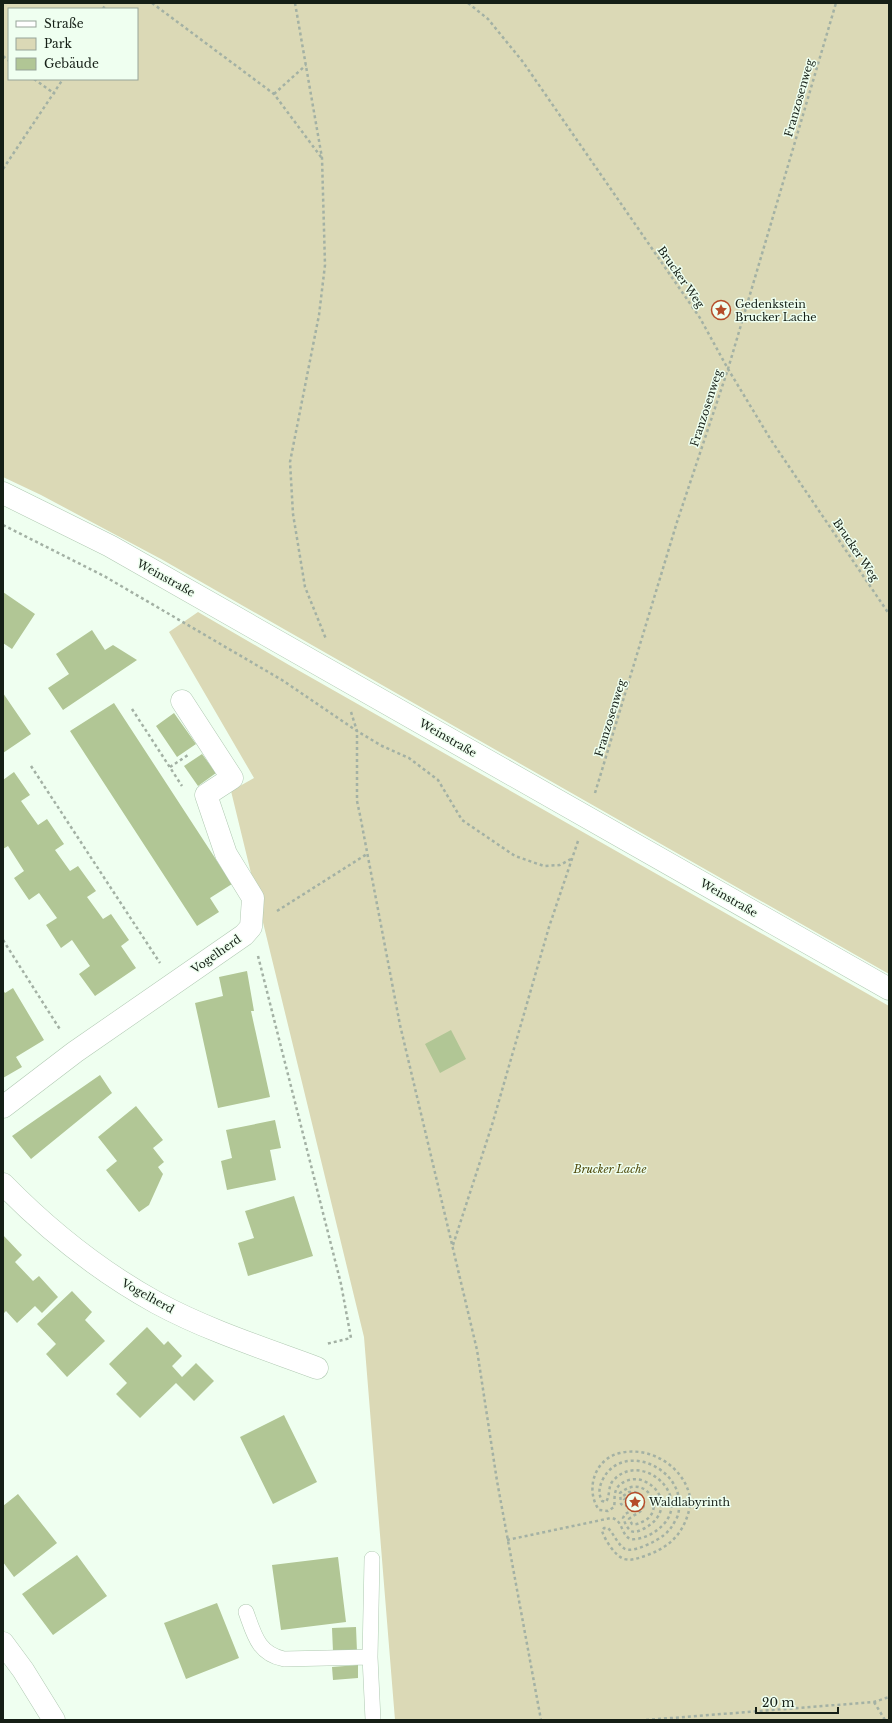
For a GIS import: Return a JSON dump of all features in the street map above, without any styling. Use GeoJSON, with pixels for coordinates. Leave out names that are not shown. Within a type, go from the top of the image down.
{"type":"FeatureCollection","features":[{"type":"Feature","properties":{"kind":"street","name":"Weinstraße"},"geometry":{"type":"LineString","coordinates":[[3,493],[110,546],[889,989]]}},
{"type":"Feature","properties":{"kind":"street","name":"Vogelherd"},"geometry":{"type":"LineString","coordinates":[[3,1107],[75,1052],[174,984],[247,931],[253,898],[226,854],[206,795],[232,778],[182,701]]}},
{"type":"Feature","properties":{"kind":"street","name":"Vogelherd"},"geometry":{"type":"LineString","coordinates":[[3,1184],[53,1231],[84,1256],[119,1280],[151,1299],[195,1321],[317,1368]]}},
{"type":"Feature","properties":{"kind":"street"},"geometry":{"type":"LineString","coordinates":[[3,1643],[23,1670],[54,1720]]}},
{"type":"Feature","properties":{"kind":"lane"},"geometry":{"type":"LineString","coordinates":[[372,1559],[370,1657],[374,1720]]}},
{"type":"Feature","properties":{"kind":"lane"},"geometry":{"type":"LineString","coordinates":[[246,1612],[257,1642],[274,1657],[284,1659],[370,1657]]}},
{"type":"Feature","properties":{"kind":"path"},"geometry":{"type":"LineString","coordinates":[[152,3],[274,94],[322,158]]}},
{"type":"Feature","properties":{"kind":"path"},"geometry":{"type":"LineString","coordinates":[[295,3],[322,158],[325,265],[319,315],[290,462],[293,514],[305,587],[341,677],[357,731],[357,801],[400,1025],[477,1350],[496,1481],[541,1720]]}},
{"type":"Feature","properties":{"kind":"path","name":"Brucker Weg"},"geometry":{"type":"LineString","coordinates":[[468,3],[488,19],[523,62],[700,318],[728,369],[771,440],[889,614]]}},
{"type":"Feature","properties":{"kind":"path","name":"Franzosenweg"},"geometry":{"type":"LineString","coordinates":[[453,1246],[492,1125],[549,927],[604,769],[677,522],[728,369],[836,3]]}},
{"type":"Feature","properties":{"kind":"path"},"geometry":{"type":"LineString","coordinates":[[274,94],[306,65]]}},
{"type":"Feature","properties":{"kind":"path"},"geometry":{"type":"LineString","coordinates":[[35,80],[55,94]]}},
{"type":"Feature","properties":{"kind":"path"},"geometry":{"type":"LineString","coordinates":[[3,169],[55,94],[62,80]]}},
{"type":"Feature","properties":{"kind":"path"},"geometry":{"type":"LineString","coordinates":[[3,525],[111,580],[282,680],[357,731],[382,746],[409,758],[438,780],[462,820],[515,856],[544,866],[560,865],[572,859]]}},
{"type":"Feature","properties":{"kind":"path"},"geometry":{"type":"LineString","coordinates":[[132,709],[186,792]]}},
{"type":"Feature","properties":{"kind":"path"},"geometry":{"type":"LineString","coordinates":[[31,766],[174,984]]}},
{"type":"Feature","properties":{"kind":"path"},"geometry":{"type":"LineString","coordinates":[[320,1346],[351,1338],[341,1284],[256,948],[247,931],[367,854]]}},
{"type":"Feature","properties":{"kind":"path"},"geometry":{"type":"LineString","coordinates":[[3,940],[75,1052]]}},
{"type":"Feature","properties":{"kind":"path"},"geometry":{"type":"LineString","coordinates":[[507,1540],[611,1518],[616,1518],[626,1536],[630,1539],[641,1538],[658,1530],[667,1520],[672,1508],[672,1499],[661,1480],[652,1473],[641,1470],[630,1471],[619,1476],[612,1482],[606,1502],[602,1502],[599,1494],[602,1481],[606,1473],[622,1463],[639,1460],[654,1465],[671,1479],[679,1492],[680,1501],[677,1518],[671,1529],[663,1537],[634,1550],[629,1551],[624,1548],[612,1532],[608,1528],[604,1528],[602,1531],[604,1536],[614,1551],[623,1559],[633,1560],[655,1552],[670,1543],[680,1534],[686,1522],[690,1507],[690,1494],[682,1477],[670,1464],[652,1455],[638,1451],[619,1453],[605,1461],[594,1475],[591,1489],[593,1502],[599,1510],[608,1511],[614,1507],[614,1495],[617,1488],[624,1482],[632,1479],[641,1479],[650,1484],[656,1491],[661,1500],[662,1508],[656,1522],[648,1527],[634,1532],[630,1530],[622,1518],[625,1514],[638,1507],[640,1503],[639,1499],[634,1497],[624,1500],[623,1496],[629,1492],[634,1492],[642,1497],[644,1503],[643,1508],[639,1513],[629,1519],[632,1524],[647,1520],[652,1514],[654,1508],[650,1495],[641,1487],[637,1486],[632,1486],[620,1493],[621,1504],[624,1506],[632,1504]]}},
{"type":"Feature","properties":{"kind":"path"},"geometry":{"type":"LineString","coordinates":[[646,1720],[874,1702],[889,1697]]}},
{"type":"Feature","properties":{"kind":"path"},"geometry":{"type":"LineString","coordinates":[[874,1702],[885,1720]]}},
{"type":"Feature","properties":{"kind":"green space"},"geometry":{"type":"Polygon","coordinates":[[[3,3],[889,3],[889,974],[161,559],[41,495],[3,477],[3,3]]]}},
{"type":"Feature","properties":{"kind":"green space","name":"Brucker Lache"},"geometry":{"type":"Polygon","coordinates":[[[198,612],[889,1006],[889,1720],[395,1720],[364,1337],[231,791],[254,778],[169,632],[198,612]]]}},
{"type":"Feature","properties":{"kind":"building"},"geometry":{"type":"Polygon","coordinates":[[[3,592],[35,614],[12,649],[3,643],[3,592]]]}},
{"type":"Feature","properties":{"kind":"building"},"geometry":{"type":"Polygon","coordinates":[[[92,630],[105,650],[113,645],[137,660],[63,710],[48,688],[69,674],[56,654],[92,630]]]}},
{"type":"Feature","properties":{"kind":"building"},"geometry":{"type":"Polygon","coordinates":[[[3,693],[31,734],[3,753],[3,693]]]}},
{"type":"Feature","properties":{"kind":"building"},"geometry":{"type":"Polygon","coordinates":[[[114,703],[232,884],[210,898],[219,912],[197,926],[70,731],[114,703]]]}},
{"type":"Feature","properties":{"kind":"building"},"geometry":{"type":"Polygon","coordinates":[[[174,713],[196,744],[177,757],[156,726],[174,713]]]}},
{"type":"Feature","properties":{"kind":"building"},"geometry":{"type":"Polygon","coordinates":[[[202,754],[216,773],[198,786],[184,766],[202,754]]]}},
{"type":"Feature","properties":{"kind":"building"},"geometry":{"type":"Polygon","coordinates":[[[14,772],[30,795],[21,801],[38,825],[47,819],[64,844],[55,850],[70,871],[78,866],[96,891],[87,897],[103,919],[111,914],[129,940],[121,946],[136,968],[95,996],[79,974],[90,966],[72,940],[61,948],[46,925],[57,918],[39,893],[29,900],[14,878],[24,871],[8,846],[3,849],[3,780],[14,772]]]}},
{"type":"Feature","properties":{"kind":"building"},"geometry":{"type":"Polygon","coordinates":[[[247,971],[254,1011],[251,1011],[270,1097],[218,1108],[195,1003],[223,996],[219,977],[247,971]]]}},
{"type":"Feature","properties":{"kind":"building"},"geometry":{"type":"Polygon","coordinates":[[[13,988],[44,1040],[16,1057],[22,1067],[3,1078],[3,990],[5,993],[13,988]]]}},
{"type":"Feature","properties":{"kind":"building"},"geometry":{"type":"Polygon","coordinates":[[[451,1030],[466,1059],[440,1073],[425,1044],[451,1030]]]}},
{"type":"Feature","properties":{"kind":"building"},"geometry":{"type":"Polygon","coordinates":[[[100,1075],[112,1093],[31,1159],[12,1136],[100,1075]]]}},
{"type":"Feature","properties":{"kind":"building"},"geometry":{"type":"Polygon","coordinates":[[[136,1106],[163,1140],[153,1148],[164,1162],[158,1167],[163,1174],[149,1205],[139,1212],[106,1170],[117,1161],[98,1137],[136,1106]]]}},
{"type":"Feature","properties":{"kind":"building"},"geometry":{"type":"Polygon","coordinates":[[[275,1120],[281,1148],[270,1150],[276,1180],[227,1190],[221,1161],[232,1158],[226,1130],[275,1120]]]}},
{"type":"Feature","properties":{"kind":"building"},"geometry":{"type":"Polygon","coordinates":[[[294,1196],[313,1256],[248,1276],[238,1243],[254,1238],[245,1211],[294,1196]]]}},
{"type":"Feature","properties":{"kind":"building"},"geometry":{"type":"Polygon","coordinates":[[[3,1235],[22,1255],[15,1262],[33,1281],[39,1276],[58,1297],[42,1313],[35,1306],[17,1323],[6,1311],[3,1314],[3,1235]]]}},
{"type":"Feature","properties":{"kind":"building"},"geometry":{"type":"Polygon","coordinates":[[[72,1291],[92,1312],[85,1320],[105,1341],[67,1377],[46,1354],[56,1344],[37,1324],[72,1291]]]}},
{"type":"Feature","properties":{"kind":"building"},"geometry":{"type":"Polygon","coordinates":[[[147,1327],[164,1345],[168,1341],[182,1356],[172,1366],[182,1377],[196,1363],[214,1381],[194,1401],[176,1383],[140,1418],[116,1394],[127,1383],[109,1364],[147,1327]]]}},
{"type":"Feature","properties":{"kind":"building"},"geometry":{"type":"Polygon","coordinates":[[[284,1415],[317,1482],[273,1504],[240,1437],[284,1415]]]}},
{"type":"Feature","properties":{"kind":"building"},"geometry":{"type":"Polygon","coordinates":[[[18,1494],[57,1543],[14,1577],[3,1562],[3,1506],[18,1494]]]}},
{"type":"Feature","properties":{"kind":"building"},"geometry":{"type":"Polygon","coordinates":[[[77,1555],[107,1596],[53,1635],[22,1594],[77,1555]]]}},
{"type":"Feature","properties":{"kind":"building"},"geometry":{"type":"Polygon","coordinates":[[[338,1557],[346,1622],[281,1630],[272,1565],[338,1557]]]}},
{"type":"Feature","properties":{"kind":"building"},"geometry":{"type":"Polygon","coordinates":[[[217,1603],[239,1658],[186,1679],[164,1623],[217,1603]]]}},
{"type":"Feature","properties":{"kind":"building"},"geometry":{"type":"Polygon","coordinates":[[[356,1627],[357,1652],[333,1652],[332,1628],[356,1627]]]}},
{"type":"Feature","properties":{"kind":"building"},"geometry":{"type":"Polygon","coordinates":[[[358,1665],[358,1678],[333,1680],[332,1667],[358,1665]]]}},
{"type":"Feature","properties":{"kind":"place","name":"Gedenkstein Brucker Lache"},"geometry":{"type":"Point","coordinates":[721,310]}},
{"type":"Feature","properties":{"kind":"place","name":"Waldlabyrinth"},"geometry":{"type":"Point","coordinates":[635,1502]}}]}
